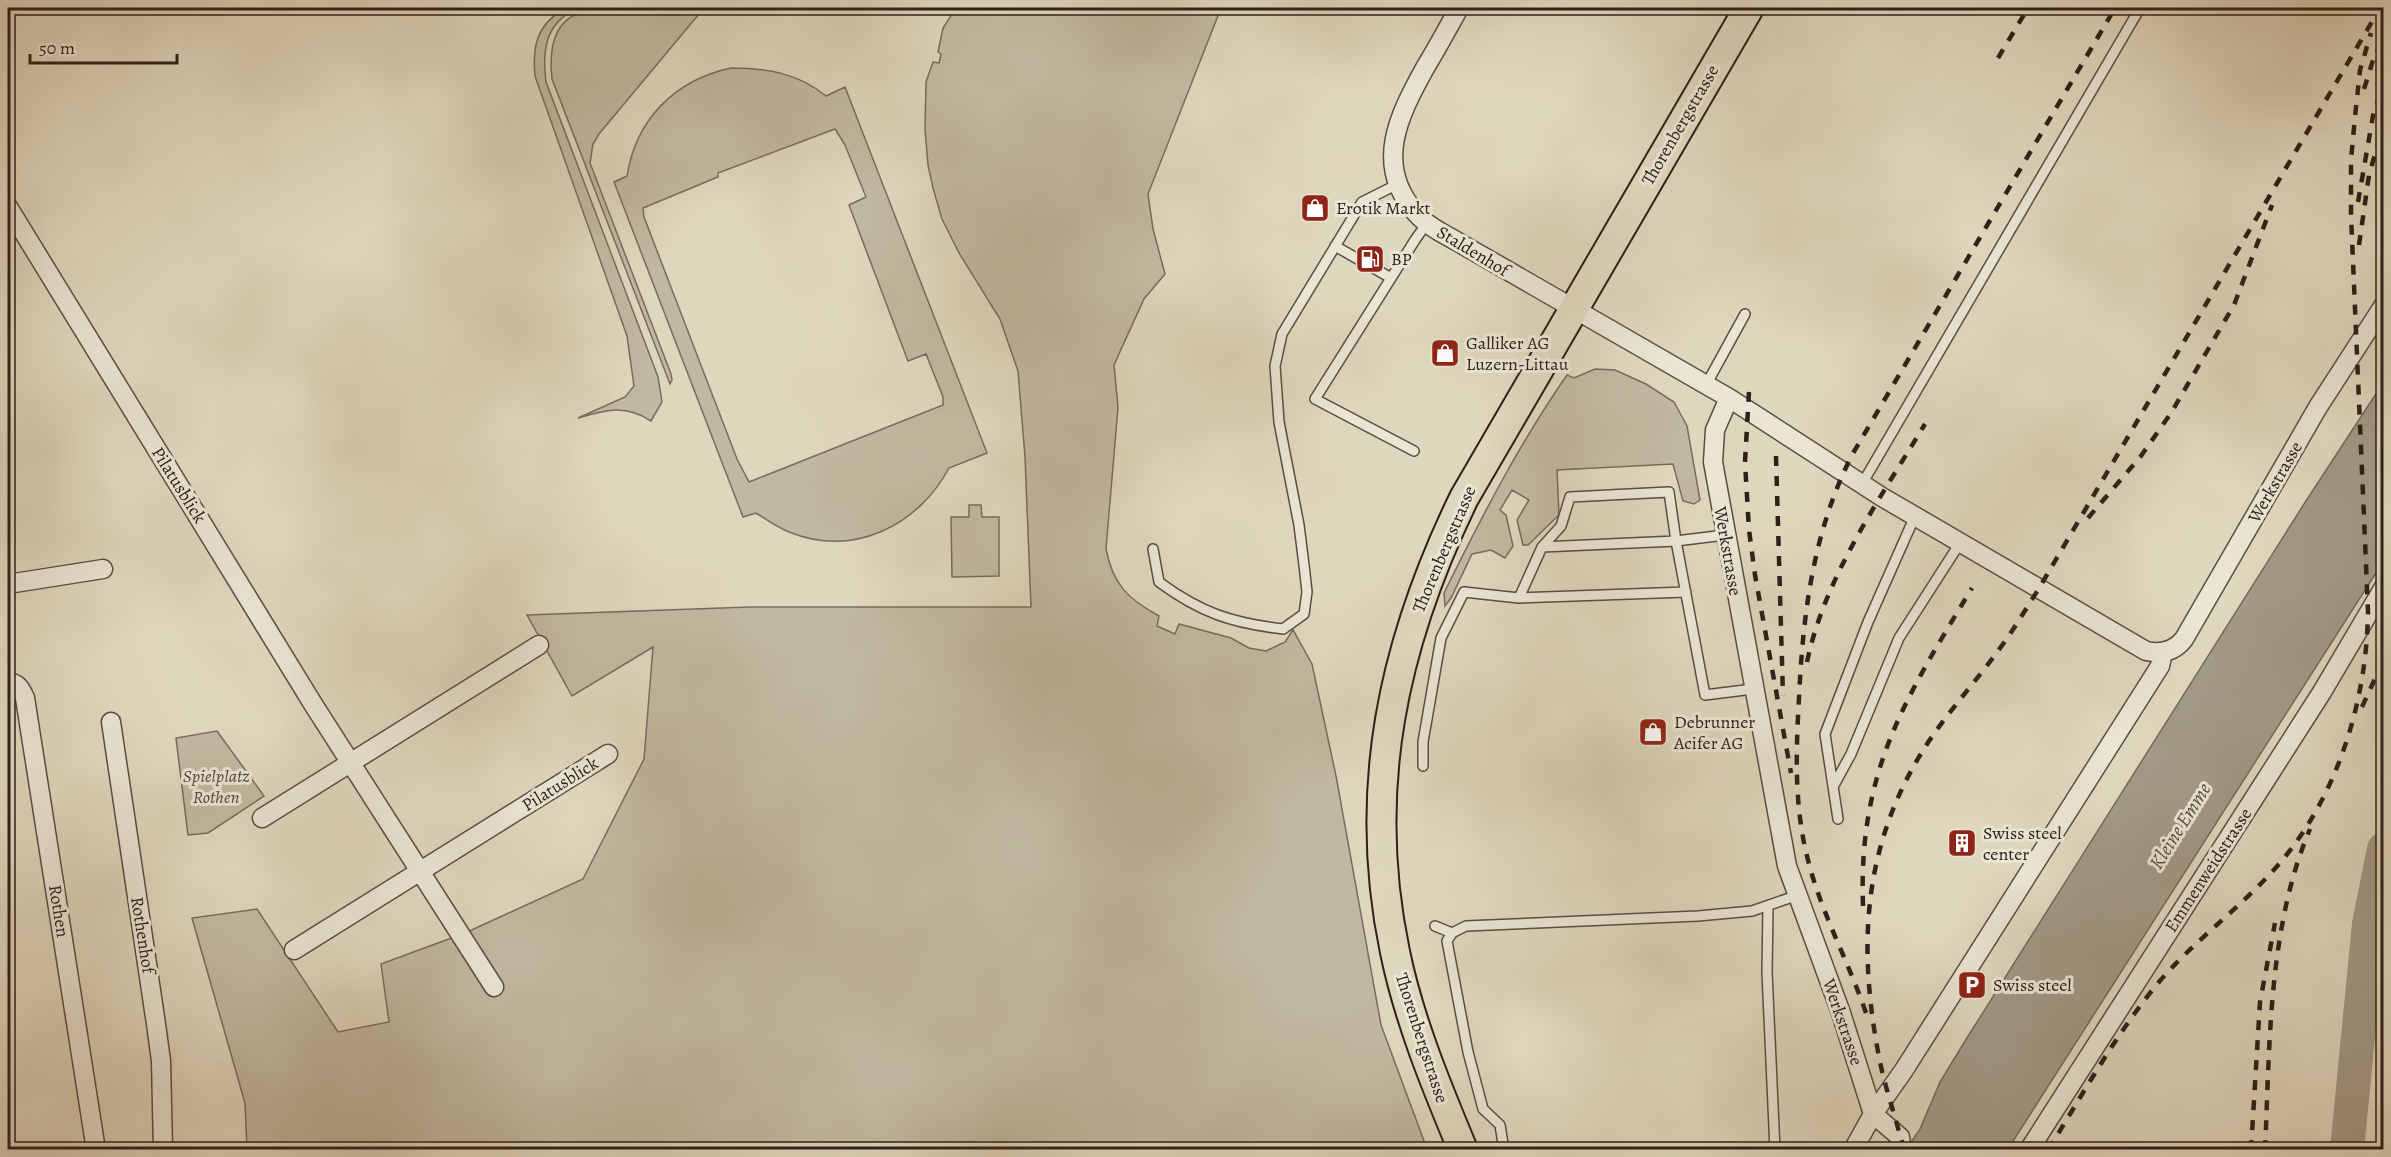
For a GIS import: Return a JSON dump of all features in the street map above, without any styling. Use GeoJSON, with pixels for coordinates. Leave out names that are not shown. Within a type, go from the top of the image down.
{"type":"FeatureCollection","features":[{"type":"Feature","properties":{"kind":"main road","name":"Thorenbergstrasse"},"geometry":{"type":"LineString","coordinates":[[1463,1149],[1425,1057],[1395,951],[1385,886],[1381,814],[1382,784],[1389,717],[1407,639],[1448,532],[1492,447],[1749,8]]}},
{"type":"Feature","properties":{"kind":"street","name":"Staldenhof"},"geometry":{"type":"LineString","coordinates":[[1460,8],[1405,104],[1398,122],[1393,154],[1398,184],[1416,213],[1427,223],[1574,310]]}},
{"type":"Feature","properties":{"kind":"street","name":"Pilatusblick"},"geometry":{"type":"LineString","coordinates":[[8,207],[351,763],[494,987]]}},
{"type":"Feature","properties":{"kind":"street","name":"Werkstrasse"},"geometry":{"type":"LineString","coordinates":[[2163,652],[2179,646],[2184,639],[2318,407],[2384,304]]}},
{"type":"Feature","properties":{"kind":"street"},"geometry":{"type":"LineString","coordinates":[[1574,310],[1729,398],[1862,484],[2139,647],[2154,652],[2163,652],[2160,666],[1904,1070],[1873,1114],[1853,1149]]}},
{"type":"Feature","properties":{"kind":"street","name":"Werkstrasse"},"geometry":{"type":"LineString","coordinates":[[1729,398],[1715,430],[1713,452],[1725,535],[1786,866],[1841,1013],[1873,1114]]}},
{"type":"Feature","properties":{"kind":"street"},"geometry":{"type":"LineString","coordinates":[[8,584],[103,569]]}},
{"type":"Feature","properties":{"kind":"street","name":"Emmenweidstrasse"},"geometry":{"type":"LineString","coordinates":[[2029,1149],[2322,692],[2384,588]]}},
{"type":"Feature","properties":{"kind":"street"},"geometry":{"type":"LineString","coordinates":[[262,818],[539,645]]}},
{"type":"Feature","properties":{"kind":"street","name":"Rothen"},"geometry":{"type":"LineString","coordinates":[[8,682],[13,682],[21,688],[25,698],[96,1149]]}},
{"type":"Feature","properties":{"kind":"street","name":"Rothenhof"},"geometry":{"type":"LineString","coordinates":[[111,722],[159,1052],[163,1149]]}},
{"type":"Feature","properties":{"kind":"street","name":"Pilatusblick"},"geometry":{"type":"LineString","coordinates":[[294,950],[608,754]]}},
{"type":"Feature","properties":{"kind":"street"},"geometry":{"type":"LineString","coordinates":[[1873,1114],[1896,1132],[1902,1146]]}},
{"type":"Feature","properties":{"kind":"lane"},"geometry":{"type":"LineString","coordinates":[[1862,484],[2140,8]]}},
{"type":"Feature","properties":{"kind":"lane"},"geometry":{"type":"LineString","coordinates":[[1153,549],[1159,582],[1179,597],[1223,618],[1283,629],[1304,614],[1307,592],[1304,565],[1299,525],[1279,422],[1275,366],[1282,334],[1362,202],[1398,184]]}},
{"type":"Feature","properties":{"kind":"lane"},"geometry":{"type":"LineString","coordinates":[[1414,451],[1315,399],[1427,223]]}},
{"type":"Feature","properties":{"kind":"lane"},"geometry":{"type":"LineString","coordinates":[[1335,246],[1391,278]]}},
{"type":"Feature","properties":{"kind":"lane"},"geometry":{"type":"LineString","coordinates":[[1706,385],[1745,314]]}},
{"type":"Feature","properties":{"kind":"lane"},"geometry":{"type":"LineString","coordinates":[[1518,598],[1542,547],[1561,526],[1570,497],[1669,492],[1705,695],[1753,689]]}},
{"type":"Feature","properties":{"kind":"lane"},"geometry":{"type":"LineString","coordinates":[[1838,819],[1825,734],[1868,622],[1915,516]]}},
{"type":"Feature","properties":{"kind":"lane"},"geometry":{"type":"LineString","coordinates":[[1542,547],[1676,541],[1725,535]]}},
{"type":"Feature","properties":{"kind":"lane"},"geometry":{"type":"LineString","coordinates":[[1833,787],[1851,753],[1899,638],[1960,543]]}},
{"type":"Feature","properties":{"kind":"lane"},"geometry":{"type":"LineString","coordinates":[[1423,766],[1424,742],[1441,638],[1464,592],[1518,598],[1686,592]]}},
{"type":"Feature","properties":{"kind":"lane"},"geometry":{"type":"LineString","coordinates":[[1504,1149],[1500,1125],[1483,1109],[1468,1052],[1447,942],[1452,933],[1466,925],[1698,916],[1752,910],[1798,896]]}},
{"type":"Feature","properties":{"kind":"lane"},"geometry":{"type":"LineString","coordinates":[[1768,906],[1767,972],[1775,1149]]}},
{"type":"Feature","properties":{"kind":"lane"},"geometry":{"type":"LineString","coordinates":[[1435,926],[1452,933]]}},
{"type":"Feature","properties":{"kind":"green space"},"geometry":{"type":"Polygon","coordinates":[[[565,8],[577,8],[558,22],[548,39],[545,59],[546,82],[658,377],[662,402],[651,421],[624,410],[607,411],[578,418],[625,397],[634,386],[627,336],[535,76],[534,55],[538,37],[548,21],[565,8]]]}},
{"type":"Feature","properties":{"kind":"green space"},"geometry":{"type":"Polygon","coordinates":[[[596,8],[704,8],[599,134],[593,144],[590,163],[671,374],[670,384],[552,79],[554,42],[563,23],[582,11],[596,8]]]}},
{"type":"Feature","properties":{"kind":"green space"},"geometry":{"type":"Polygon","coordinates":[[[956,8],[1221,8],[1148,194],[1153,229],[1165,274],[1144,299],[1114,365],[1118,407],[1106,549],[1118,582],[1130,597],[1159,616],[1157,626],[1175,634],[1179,624],[1231,638],[1249,648],[1266,651],[1285,642],[1293,630],[1312,664],[1336,776],[1381,1025],[1427,1149],[247,1149],[245,1103],[192,918],[257,909],[338,1032],[389,1022],[381,964],[465,933],[583,879],[644,759],[653,647],[572,696],[527,615],[750,607],[1031,607],[1025,457],[1018,371],[1000,319],[959,253],[942,219],[928,165],[925,129],[926,82],[933,62],[939,63],[941,54],[938,52],[943,28],[956,8]]]}},
{"type":"Feature","properties":{"kind":"green space"},"geometry":{"type":"Polygon","coordinates":[[[731,68],[781,73],[804,82],[826,96],[845,87],[987,453],[949,468],[920,506],[902,521],[881,532],[837,541],[813,539],[789,532],[756,513],[743,517],[614,182],[627,176],[639,137],[661,105],[692,82],[731,68]],[[835,129],[718,173],[718,177],[643,208],[644,217],[737,459],[749,482],[943,405],[943,397],[926,354],[908,361],[849,205],[866,197],[845,145],[835,129]]]}},
{"type":"Feature","properties":{"kind":"green space"},"geometry":{"type":"Polygon","coordinates":[[[1595,369],[1615,370],[1646,384],[1674,402],[1687,426],[1700,500],[1694,504],[1683,501],[1673,464],[1557,470],[1559,515],[1528,545],[1523,545],[1517,520],[1529,500],[1512,490],[1500,510],[1506,515],[1513,546],[1505,558],[1491,550],[1472,554],[1445,606],[1444,593],[1472,537],[1501,482],[1549,401],[1567,375],[1574,378],[1595,369]]]}},
{"type":"Feature","properties":{"kind":"green space"},"geometry":{"type":"Polygon","coordinates":[[[969,505],[981,505],[982,517],[999,517],[999,576],[952,577],[951,517],[969,517],[969,505]]]}},
{"type":"Feature","properties":{"kind":"green space","name":"Spielplatz Rothen"},"geometry":{"type":"Polygon","coordinates":[[[217,731],[264,796],[208,833],[188,835],[176,738],[217,731]]]}},
{"type":"Feature","properties":{"kind":"water","name":"Kleine Emme"},"geometry":{"type":"Polygon","coordinates":[[[2383,383],[2383,562],[2008,1149],[1906,1150],[1920,1129],[1940,1082],[1965,1041],[2304,504],[2383,383]]]}},
{"type":"Feature","properties":{"kind":"waterway"},"geometry":{"type":"LineString","coordinates":[[2347,1150],[2369,924],[2384,849]]}},
{"type":"Feature","properties":{"kind":"railway"},"geometry":{"type":"LineString","coordinates":[[1998,58],[2028,8]]}},
{"type":"Feature","properties":{"kind":"railway"},"geometry":{"type":"LineString","coordinates":[[1866,1013],[1819,896],[1807,856],[1800,817],[1797,757],[1803,635],[1819,543],[1839,484],[1852,455],[2115,8]]}},
{"type":"Feature","properties":{"kind":"railway"},"geometry":{"type":"LineString","coordinates":[[1904,1150],[1879,1057],[1868,974],[1871,894],[1878,855],[1890,817],[1907,779],[1929,741],[1990,662],[2038,590],[2380,8]]}},
{"type":"Feature","properties":{"kind":"railway"},"geometry":{"type":"LineString","coordinates":[[2048,1150],[2115,1042],[2159,982],[2185,954],[2257,888],[2293,847],[2313,817],[2329,785],[2354,717],[2366,646],[2368,611],[2351,215],[2351,160],[2360,70],[2371,33]]}},
{"type":"Feature","properties":{"kind":"railway"},"geometry":{"type":"LineString","coordinates":[[2364,89],[2374,57],[2384,37]]}},
{"type":"Feature","properties":{"kind":"railway"},"geometry":{"type":"LineString","coordinates":[[2358,202],[2374,110],[2384,86]]}},
{"type":"Feature","properties":{"kind":"railway"},"geometry":{"type":"LineString","coordinates":[[2359,245],[2369,175],[2384,123]]}},
{"type":"Feature","properties":{"kind":"railway"},"geometry":{"type":"LineString","coordinates":[[2088,518],[2141,456],[2171,413],[2234,305],[2272,205]]}},
{"type":"Feature","properties":{"kind":"railway"},"geometry":{"type":"LineString","coordinates":[[1749,392],[1745,462],[1749,530],[1791,773]]}},
{"type":"Feature","properties":{"kind":"railway"},"geometry":{"type":"LineString","coordinates":[[1807,662],[1815,630],[1840,569],[1925,424]]}},
{"type":"Feature","properties":{"kind":"railway"},"geometry":{"type":"LineString","coordinates":[[1776,456],[1783,696]]}},
{"type":"Feature","properties":{"kind":"railway"},"geometry":{"type":"LineString","coordinates":[[1863,906],[1868,815],[1890,738],[1926,666],[1972,588]]}},
{"type":"Feature","properties":{"kind":"railway"},"geometry":{"type":"LineString","coordinates":[[2362,707],[2384,659]]}},
{"type":"Feature","properties":{"kind":"railway"},"geometry":{"type":"LineString","coordinates":[[2265,1150],[2270,1028],[2279,946],[2296,867],[2310,829]]}},
{"type":"Feature","properties":{"kind":"railway"},"geometry":{"type":"LineString","coordinates":[[2251,1150],[2260,1002],[2275,923]]}},
{"type":"Feature","properties":{"kind":"place","name":"Erotik Markt"},"geometry":{"type":"Point","coordinates":[1315,208]}},
{"type":"Feature","properties":{"kind":"place","name":"BP"},"geometry":{"type":"Point","coordinates":[1370,259]}},
{"type":"Feature","properties":{"kind":"place","name":"Galliker AG Luzern-Littau"},"geometry":{"type":"Point","coordinates":[1445,353]}},
{"type":"Feature","properties":{"kind":"place","name":"Debrunner Acifer AG"},"geometry":{"type":"Point","coordinates":[1653,732]}},
{"type":"Feature","properties":{"kind":"place","name":"Swiss steel center"},"geometry":{"type":"Point","coordinates":[1962,843]}},
{"type":"Feature","properties":{"kind":"place","name":"Swiss steel"},"geometry":{"type":"Point","coordinates":[1972,985]}}]}
